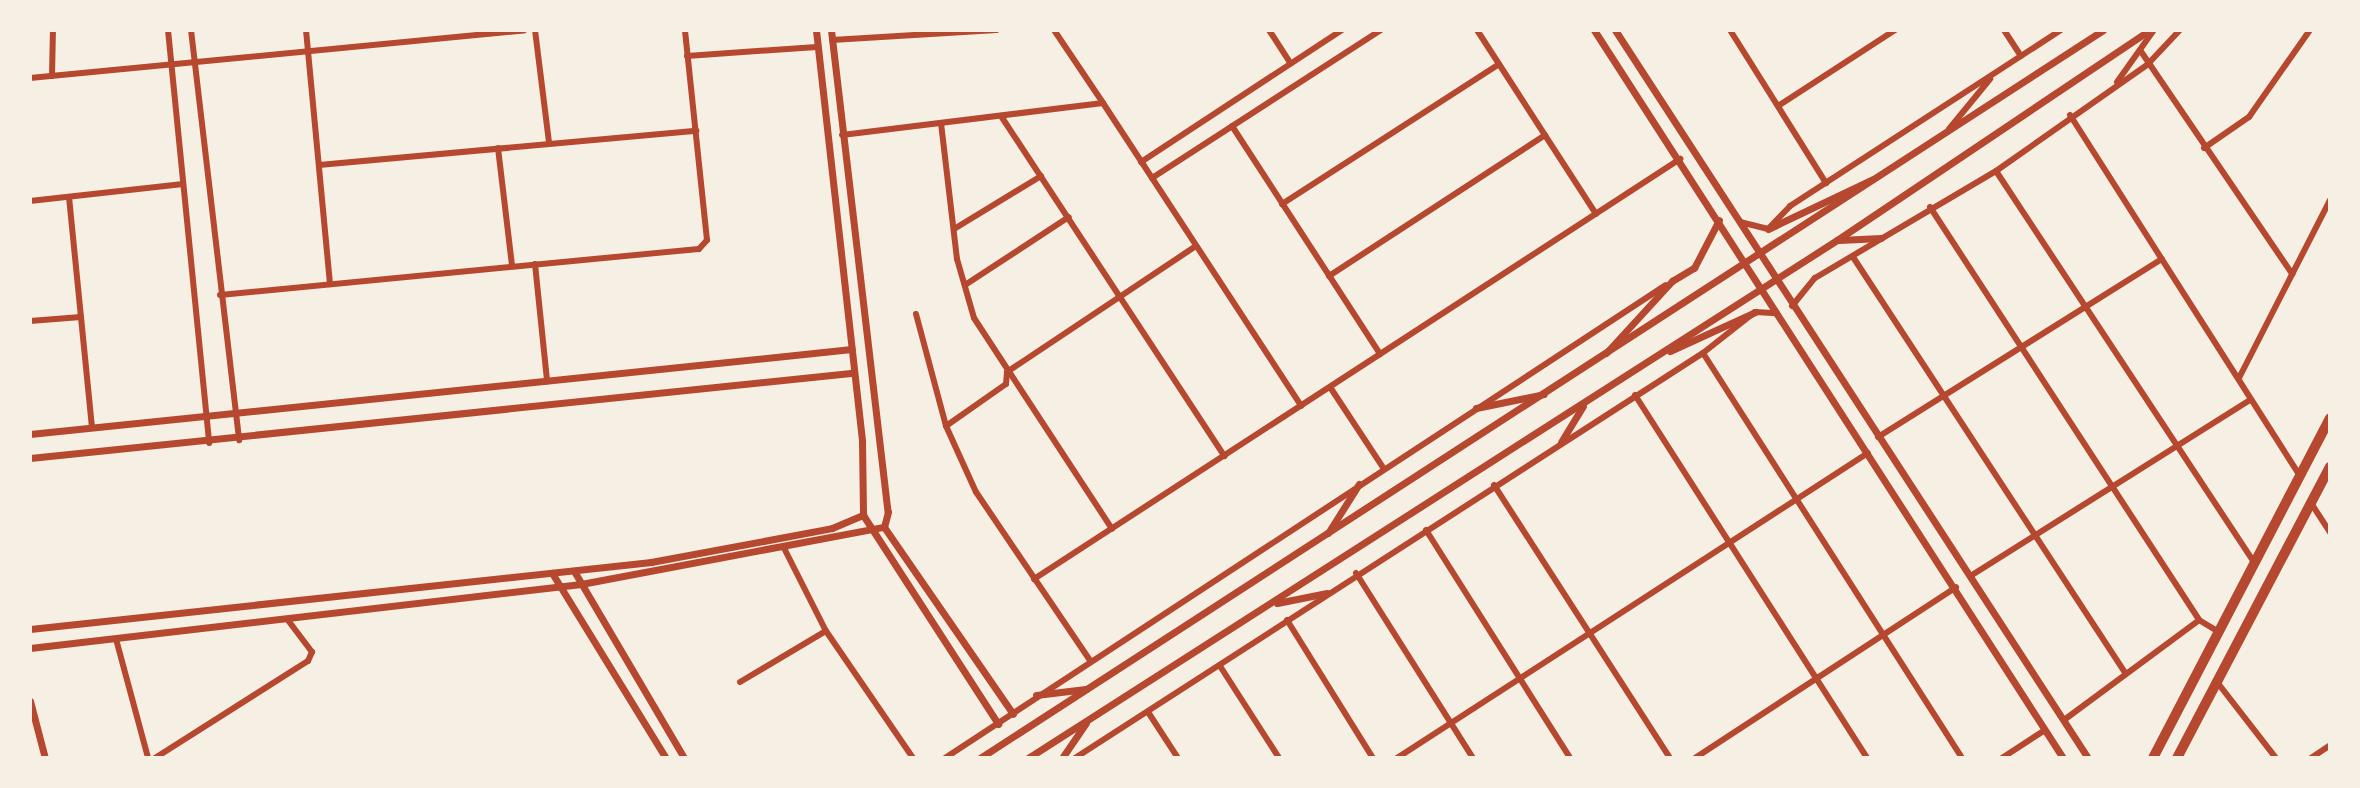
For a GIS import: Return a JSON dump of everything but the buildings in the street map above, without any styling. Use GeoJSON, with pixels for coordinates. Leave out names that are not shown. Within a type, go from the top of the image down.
{"type":"FeatureCollection","features":[{"type":"Feature","properties":{"kind":"highway"},"geometry":{"type":"LineString","coordinates":[[2153,758],[2330,418]]}},
{"type":"Feature","properties":{"kind":"highway"},"geometry":{"type":"LineString","coordinates":[[2177,758],[2330,467]]}},
{"type":"Feature","properties":{"kind":"street"},"geometry":{"type":"LineString","coordinates":[[52,76],[53,30]]}},
{"type":"Feature","properties":{"kind":"street"},"geometry":{"type":"LineString","coordinates":[[168,30],[209,443]]}},
{"type":"Feature","properties":{"kind":"street"},"geometry":{"type":"LineString","coordinates":[[191,30],[239,440]]}},
{"type":"Feature","properties":{"kind":"street"},"geometry":{"type":"LineString","coordinates":[[306,30],[330,283]]}},
{"type":"Feature","properties":{"kind":"street"},"geometry":{"type":"LineString","coordinates":[[419,30],[420,39]]}},
{"type":"Feature","properties":{"kind":"street"},"geometry":{"type":"LineString","coordinates":[[30,78],[194,59],[524,30]]}},
{"type":"Feature","properties":{"kind":"street"},"geometry":{"type":"LineString","coordinates":[[535,30],[549,143]]}},
{"type":"Feature","properties":{"kind":"street"},"geometry":{"type":"LineString","coordinates":[[220,295],[699,249],[707,240],[685,30]]}},
{"type":"Feature","properties":{"kind":"street"},"geometry":{"type":"LineString","coordinates":[[816,30],[852,349],[851,373],[863,515],[869,534],[998,724]]}},
{"type":"Feature","properties":{"kind":"street"},"geometry":{"type":"LineString","coordinates":[[831,30],[888,512],[884,527],[1013,714]]}},
{"type":"Feature","properties":{"kind":"street"},"geometry":{"type":"LineString","coordinates":[[832,40],[997,30]]}},
{"type":"Feature","properties":{"kind":"street"},"geometry":{"type":"LineString","coordinates":[[1054,30],[1301,406]]}},
{"type":"Feature","properties":{"kind":"street"},"geometry":{"type":"LineString","coordinates":[[1269,30],[1291,64]]}},
{"type":"Feature","properties":{"kind":"street"},"geometry":{"type":"LineString","coordinates":[[1141,162],[1342,30]]}},
{"type":"Feature","properties":{"kind":"street"},"geometry":{"type":"LineString","coordinates":[[1152,178],[1381,30]]}},
{"type":"Feature","properties":{"kind":"street"},"geometry":{"type":"LineString","coordinates":[[1477,30],[1596,214]]}},
{"type":"Feature","properties":{"kind":"street"},"geometry":{"type":"LineString","coordinates":[[1594,30],[1719,220],[1759,290],[1778,313],[1956,587],[2063,758]]}},
{"type":"Feature","properties":{"kind":"street"},"geometry":{"type":"LineString","coordinates":[[1615,30],[1792,306],[1972,575],[2088,758]]}},
{"type":"Feature","properties":{"kind":"street"},"geometry":{"type":"LineString","coordinates":[[1730,30],[1826,183]]}},
{"type":"Feature","properties":{"kind":"street"},"geometry":{"type":"LineString","coordinates":[[1778,106],[1895,30]]}},
{"type":"Feature","properties":{"kind":"street"},"geometry":{"type":"LineString","coordinates":[[2004,30],[2021,56]]}},
{"type":"Feature","properties":{"kind":"street"},"geometry":{"type":"LineString","coordinates":[[1768,229],[1826,183],[2061,30]]}},
{"type":"Feature","properties":{"kind":"street"},"geometry":{"type":"LineString","coordinates":[[980,758],[1761,258],[2103,30]]}},
{"type":"Feature","properties":{"kind":"street"},"geometry":{"type":"LineString","coordinates":[[2113,88],[2151,30]]}},
{"type":"Feature","properties":{"kind":"street"},"geometry":{"type":"LineString","coordinates":[[1028,758],[1837,240],[2151,30]]}},
{"type":"Feature","properties":{"kind":"street"},"geometry":{"type":"LineString","coordinates":[[1792,306],[1815,278],[1930,207],[1996,171],[2070,115],[2147,65],[2180,30]]}},
{"type":"Feature","properties":{"kind":"street"},"geometry":{"type":"LineString","coordinates":[[2204,148],[2249,117],[2310,30]]}},
{"type":"Feature","properties":{"kind":"street"},"geometry":{"type":"LineString","coordinates":[[687,56],[817,47]]}},
{"type":"Feature","properties":{"kind":"street"},"geometry":{"type":"LineString","coordinates":[[2140,50],[2147,65],[2292,274]]}},
{"type":"Feature","properties":{"kind":"street"},"geometry":{"type":"LineString","coordinates":[[1282,204],[1499,64]]}},
{"type":"Feature","properties":{"kind":"street"},"geometry":{"type":"LineString","coordinates":[[1942,138],[1995,73]]}},
{"type":"Feature","properties":{"kind":"street"},"geometry":{"type":"LineString","coordinates":[[842,135],[1103,103]]}},
{"type":"Feature","properties":{"kind":"street"},"geometry":{"type":"LineString","coordinates":[[2070,115],[2300,476]]}},
{"type":"Feature","properties":{"kind":"street"},"geometry":{"type":"LineString","coordinates":[[1001,116],[1122,296],[1224,456]]}},
{"type":"Feature","properties":{"kind":"street"},"geometry":{"type":"LineString","coordinates":[[941,123],[954,229],[965,285],[1007,372],[1112,529]]}},
{"type":"Feature","properties":{"kind":"street"},"geometry":{"type":"LineString","coordinates":[[1232,126],[1380,354]]}},
{"type":"Feature","properties":{"kind":"street"},"geometry":{"type":"LineString","coordinates":[[319,165],[696,131]]}},
{"type":"Feature","properties":{"kind":"street"},"geometry":{"type":"LineString","coordinates":[[1329,276],[1545,135]]}},
{"type":"Feature","properties":{"kind":"street"},"geometry":{"type":"LineString","coordinates":[[498,148],[512,266]]}},
{"type":"Feature","properties":{"kind":"street"},"geometry":{"type":"LineString","coordinates":[[1034,579],[1680,159]]}},
{"type":"Feature","properties":{"kind":"street"},"geometry":{"type":"LineString","coordinates":[[1996,171],[2255,563]]}},
{"type":"Feature","properties":{"kind":"street"},"geometry":{"type":"LineString","coordinates":[[1740,221],[1768,229],[1890,173]]}},
{"type":"Feature","properties":{"kind":"street"},"geometry":{"type":"LineString","coordinates":[[954,229],[1041,176]]}},
{"type":"Feature","properties":{"kind":"street"},"geometry":{"type":"LineString","coordinates":[[30,201],[183,184]]}},
{"type":"Feature","properties":{"kind":"street"},"geometry":{"type":"LineString","coordinates":[[69,197],[92,428]]}},
{"type":"Feature","properties":{"kind":"street"},"geometry":{"type":"LineString","coordinates":[[2239,378],[2330,200]]}},
{"type":"Feature","properties":{"kind":"street"},"geometry":{"type":"LineString","coordinates":[[1930,207],[2199,620],[2219,632]]}},
{"type":"Feature","properties":{"kind":"street"},"geometry":{"type":"LineString","coordinates":[[965,285],[1069,217]]}},
{"type":"Feature","properties":{"kind":"street"},"geometry":{"type":"LineString","coordinates":[[945,758],[1089,659],[1672,281],[1705,255],[1719,220]]}},
{"type":"Feature","properties":{"kind":"street"},"geometry":{"type":"LineString","coordinates":[[1837,240],[1881,238]]}},
{"type":"Feature","properties":{"kind":"street"},"geometry":{"type":"LineString","coordinates":[[1007,372],[1196,246]]}},
{"type":"Feature","properties":{"kind":"street"},"geometry":{"type":"LineString","coordinates":[[1853,257],[2126,674]]}},
{"type":"Feature","properties":{"kind":"street"},"geometry":{"type":"LineString","coordinates":[[1878,437],[2162,259]]}},
{"type":"Feature","properties":{"kind":"street"},"geometry":{"type":"LineString","coordinates":[[535,264],[547,381]]}},
{"type":"Feature","properties":{"kind":"street"},"geometry":{"type":"LineString","coordinates":[[1595,364],[1672,281]]}},
{"type":"Feature","properties":{"kind":"street"},"geometry":{"type":"LineString","coordinates":[[1653,357],[1755,312],[1778,313]]}},
{"type":"Feature","properties":{"kind":"street"},"geometry":{"type":"LineString","coordinates":[[1075,758],[1085,755],[1356,573],[1703,353],[1755,312]]}},
{"type":"Feature","properties":{"kind":"street"},"geometry":{"type":"LineString","coordinates":[[916,314],[946,426],[976,492],[1089,659]]}},
{"type":"Feature","properties":{"kind":"street"},"geometry":{"type":"LineString","coordinates":[[30,321],[81,317]]}},
{"type":"Feature","properties":{"kind":"street"},"geometry":{"type":"LineString","coordinates":[[30,434],[852,349]]}},
{"type":"Feature","properties":{"kind":"street"},"geometry":{"type":"LineString","coordinates":[[1703,353],[1886,634],[1962,758]]}},
{"type":"Feature","properties":{"kind":"street"},"geometry":{"type":"LineString","coordinates":[[946,426],[1006,384],[1007,372]]}},
{"type":"Feature","properties":{"kind":"street"},"geometry":{"type":"LineString","coordinates":[[30,458],[239,440],[851,373]]}},
{"type":"Feature","properties":{"kind":"street"},"geometry":{"type":"LineString","coordinates":[[1330,387],[1384,469]]}},
{"type":"Feature","properties":{"kind":"street"},"geometry":{"type":"LineString","coordinates":[[1476,408],[1550,393]]}},
{"type":"Feature","properties":{"kind":"street"},"geometry":{"type":"LineString","coordinates":[[1635,395],[1867,758]]}},
{"type":"Feature","properties":{"kind":"street"},"geometry":{"type":"LineString","coordinates":[[1972,575],[2037,537],[2250,400]]}},
{"type":"Feature","properties":{"kind":"street"},"geometry":{"type":"LineString","coordinates":[[1561,442],[1585,402]]}},
{"type":"Feature","properties":{"kind":"street"},"geometry":{"type":"LineString","coordinates":[[1397,758],[1868,453]]}},
{"type":"Feature","properties":{"kind":"street"},"geometry":{"type":"LineString","coordinates":[[1325,537],[1359,484]]}},
{"type":"Feature","properties":{"kind":"street"},"geometry":{"type":"LineString","coordinates":[[1494,485],[1670,758]]}},
{"type":"Feature","properties":{"kind":"street"},"geometry":{"type":"LineString","coordinates":[[2311,503],[2330,532]]}},
{"type":"Feature","properties":{"kind":"street"},"geometry":{"type":"LineString","coordinates":[[30,629],[574,571],[832,528],[863,515]]}},
{"type":"Feature","properties":{"kind":"street"},"geometry":{"type":"LineString","coordinates":[[30,648],[581,584],[869,534],[884,527]]}},
{"type":"Feature","properties":{"kind":"street"},"geometry":{"type":"LineString","coordinates":[[1426,530],[1570,758]]}},
{"type":"Feature","properties":{"kind":"street"},"geometry":{"type":"LineString","coordinates":[[784,548],[826,631],[913,758]]}},
{"type":"Feature","properties":{"kind":"street"},"geometry":{"type":"LineString","coordinates":[[574,571],[684,758]]}},
{"type":"Feature","properties":{"kind":"street"},"geometry":{"type":"LineString","coordinates":[[552,573],[666,758]]}},
{"type":"Feature","properties":{"kind":"street"},"geometry":{"type":"LineString","coordinates":[[1356,573],[1473,758]]}},
{"type":"Feature","properties":{"kind":"street"},"geometry":{"type":"LineString","coordinates":[[1695,758],[1956,587]]}},
{"type":"Feature","properties":{"kind":"street"},"geometry":{"type":"LineString","coordinates":[[1271,604],[1327,593]]}},
{"type":"Feature","properties":{"kind":"street"},"geometry":{"type":"LineString","coordinates":[[155,758],[308,661],[312,652],[287,619]]}},
{"type":"Feature","properties":{"kind":"street"},"geometry":{"type":"LineString","coordinates":[[1287,620],[1373,758]]}},
{"type":"Feature","properties":{"kind":"street"},"geometry":{"type":"LineString","coordinates":[[2064,720],[2199,620]]}},
{"type":"Feature","properties":{"kind":"street"},"geometry":{"type":"LineString","coordinates":[[740,682],[826,631]]}},
{"type":"Feature","properties":{"kind":"street"},"geometry":{"type":"LineString","coordinates":[[116,639],[148,758]]}},
{"type":"Feature","properties":{"kind":"street"},"geometry":{"type":"LineString","coordinates":[[30,655],[42,646]]}},
{"type":"Feature","properties":{"kind":"street"},"geometry":{"type":"LineString","coordinates":[[1220,666],[1279,758]]}},
{"type":"Feature","properties":{"kind":"street"},"geometry":{"type":"LineString","coordinates":[[2217,682],[2276,758]]}},
{"type":"Feature","properties":{"kind":"street"},"geometry":{"type":"LineString","coordinates":[[1036,695],[1088,689]]}},
{"type":"Feature","properties":{"kind":"street"},"geometry":{"type":"LineString","coordinates":[[30,701],[45,758]]}},
{"type":"Feature","properties":{"kind":"street"},"geometry":{"type":"LineString","coordinates":[[1148,712],[1178,758]]}},
{"type":"Feature","properties":{"kind":"street"},"geometry":{"type":"LineString","coordinates":[[1062,758],[1088,720]]}},
{"type":"Feature","properties":{"kind":"street"},"geometry":{"type":"LineString","coordinates":[[2002,758],[2045,730]]}},
{"type":"Feature","properties":{"kind":"street"},"geometry":{"type":"LineString","coordinates":[[2311,758],[2330,745]]}}]}
